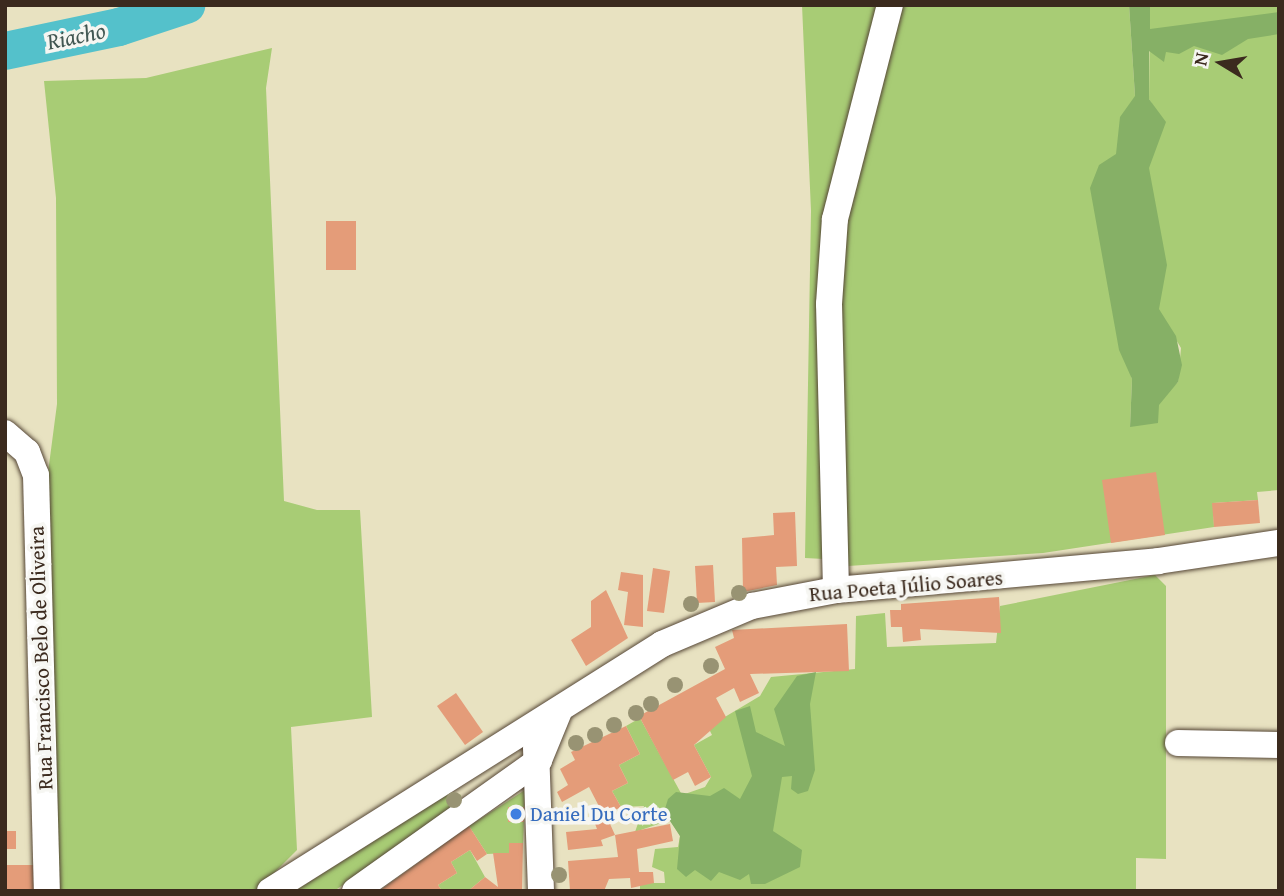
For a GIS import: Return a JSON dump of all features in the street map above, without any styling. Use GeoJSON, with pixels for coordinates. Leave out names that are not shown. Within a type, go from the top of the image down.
{"type":"FeatureCollection","features":[{"type":"Feature","properties":{"kind":"street"},"geometry":{"type":"LineString","coordinates":[[836,590],[829,304],[835,219],[890,5]]}},
{"type":"Feature","properties":{"kind":"street","name":"Rua Francisco Belo de Oliveira"},"geometry":{"type":"LineString","coordinates":[[7,434],[27,452],[36,475],[47,891]]}},
{"type":"Feature","properties":{"kind":"street","name":"Rua Poeta Júlio Soares"},"geometry":{"type":"LineString","coordinates":[[270,891],[531,726],[701,623],[836,590],[1158,561],[1279,543]]}},
{"type":"Feature","properties":{"kind":"street"},"geometry":{"type":"LineString","coordinates":[[355,891],[539,760],[560,709]]}},
{"type":"Feature","properties":{"kind":"street"},"geometry":{"type":"LineString","coordinates":[[531,726],[539,760],[541,891]]}},
{"type":"Feature","properties":{"kind":"street"},"geometry":{"type":"LineString","coordinates":[[1178,743],[1279,745]]}},
{"type":"Feature","properties":{"kind":"green space"},"geometry":{"type":"Polygon","coordinates":[[[802,5],[886,5],[829,226],[824,559],[805,558],[811,211],[802,5]]]}},
{"type":"Feature","properties":{"kind":"green space"},"geometry":{"type":"Polygon","coordinates":[[[897,5],[1129,5],[1135,96],[1154,107],[1149,99],[1150,5],[1279,5],[1279,490],[1257,492],[1258,500],[1213,503],[1214,527],[1043,553],[848,566],[837,269],[897,5]],[[1112,309],[1132,379],[1130,427],[1178,382],[1181,348],[1159,311],[1112,309]]]}},
{"type":"Feature","properties":{"kind":"green space"},"geometry":{"type":"Polygon","coordinates":[[[1129,5],[1150,5],[1150,29],[1279,12],[1279,34],[1248,39],[1222,55],[1194,46],[1179,54],[1166,52],[1164,62],[1149,51],[1149,99],[1166,122],[1149,168],[1167,265],[1159,309],[1176,336],[1182,365],[1178,382],[1159,405],[1158,423],[1130,427],[1132,379],[1119,350],[1090,188],[1099,165],[1116,154],[1120,117],[1135,96],[1129,5]]]}},
{"type":"Feature","properties":{"kind":"green space"},"geometry":{"type":"Polygon","coordinates":[[[272,48],[266,88],[284,501],[317,510],[360,510],[372,717],[291,727],[297,850],[256,891],[57,891],[44,503],[57,404],[56,198],[44,81],[146,78],[272,48]]]}},
{"type":"Feature","properties":{"kind":"green space"},"geometry":{"type":"Polygon","coordinates":[[[1155,575],[1166,586],[1166,859],[1136,858],[1136,891],[640,891],[640,883],[665,883],[664,872],[652,867],[655,849],[678,847],[680,836],[670,820],[635,832],[644,806],[621,807],[612,791],[628,783],[619,765],[640,754],[626,726],[640,718],[682,795],[705,787],[711,777],[694,745],[712,735],[708,727],[760,696],[771,677],[855,669],[856,616],[885,613],[887,647],[996,643],[1000,606],[1155,575]]]}},
{"type":"Feature","properties":{"kind":"green space"},"geometry":{"type":"Polygon","coordinates":[[[816,672],[810,704],[815,770],[808,791],[798,794],[791,789],[792,776],[782,777],[773,831],[802,850],[800,867],[765,884],[751,884],[749,874],[740,880],[719,872],[711,881],[695,870],[686,877],[677,869],[680,836],[664,812],[668,799],[676,792],[710,796],[724,788],[740,799],[752,776],[735,711],[750,706],[756,732],[785,746],[774,709],[797,676],[816,672]]]}},
{"type":"Feature","properties":{"kind":"green space"},"geometry":{"type":"Polygon","coordinates":[[[525,790],[524,807],[508,807],[508,822],[524,822],[523,843],[510,843],[509,853],[487,854],[469,826],[525,790]]]}},
{"type":"Feature","properties":{"kind":"green space"},"geometry":{"type":"Polygon","coordinates":[[[450,793],[461,795],[458,808],[334,891],[295,891],[450,793]]]}},
{"type":"Feature","properties":{"kind":"green space"},"geometry":{"type":"Polygon","coordinates":[[[470,850],[485,877],[468,891],[442,891],[438,885],[457,873],[451,862],[470,850]]]}},
{"type":"Feature","properties":{"kind":"building"},"geometry":{"type":"Polygon","coordinates":[[[326,221],[356,221],[356,270],[326,270],[326,221]]]}},
{"type":"Feature","properties":{"kind":"building"},"geometry":{"type":"Polygon","coordinates":[[[1156,472],[1165,535],[1111,543],[1102,480],[1156,472]]]}},
{"type":"Feature","properties":{"kind":"building"},"geometry":{"type":"Polygon","coordinates":[[[1258,500],[1260,523],[1214,527],[1212,503],[1258,500]]]}},
{"type":"Feature","properties":{"kind":"building"},"geometry":{"type":"Polygon","coordinates":[[[795,512],[797,566],[776,567],[777,585],[743,592],[742,538],[774,535],[773,513],[795,512]]]}},
{"type":"Feature","properties":{"kind":"building"},"geometry":{"type":"Polygon","coordinates":[[[713,565],[715,602],[697,603],[695,566],[713,565]]]}},
{"type":"Feature","properties":{"kind":"building"},"geometry":{"type":"Polygon","coordinates":[[[653,568],[670,571],[664,613],[647,611],[653,568]]]}},
{"type":"Feature","properties":{"kind":"building"},"geometry":{"type":"Polygon","coordinates":[[[621,572],[643,575],[643,627],[624,625],[628,592],[618,590],[621,572]]]}},
{"type":"Feature","properties":{"kind":"building"},"geometry":{"type":"Polygon","coordinates":[[[606,590],[628,638],[586,666],[571,640],[591,627],[591,601],[606,590]]]}},
{"type":"Feature","properties":{"kind":"building"},"geometry":{"type":"Polygon","coordinates":[[[999,597],[1001,633],[920,629],[921,640],[903,642],[902,627],[891,627],[890,610],[901,610],[901,604],[999,597]]]}},
{"type":"Feature","properties":{"kind":"building"},"geometry":{"type":"Polygon","coordinates":[[[847,624],[849,671],[750,674],[759,693],[740,702],[734,688],[716,698],[726,717],[694,745],[711,777],[695,786],[688,772],[673,780],[639,716],[725,669],[715,647],[734,638],[732,630],[847,624]]]}},
{"type":"Feature","properties":{"kind":"building"},"geometry":{"type":"Polygon","coordinates":[[[456,693],[483,732],[465,745],[437,706],[456,693]]]}},
{"type":"Feature","properties":{"kind":"building"},"geometry":{"type":"Polygon","coordinates":[[[626,726],[640,754],[619,765],[628,783],[612,791],[621,807],[606,815],[615,835],[601,840],[603,846],[568,850],[566,832],[597,829],[594,821],[604,816],[589,787],[562,802],[557,792],[568,785],[560,769],[575,760],[571,752],[626,726]]]}},
{"type":"Feature","properties":{"kind":"building","name":"Daniel Du Corte"},"geometry":{"type":"Polygon","coordinates":[[[508,807],[524,807],[524,822],[508,822],[508,807]]]}},
{"type":"Feature","properties":{"kind":"building"},"geometry":{"type":"Polygon","coordinates":[[[670,824],[673,841],[637,849],[639,872],[653,872],[654,883],[631,888],[630,878],[609,879],[604,891],[570,891],[568,861],[618,857],[615,835],[670,824]]]}},
{"type":"Feature","properties":{"kind":"building"},"geometry":{"type":"Polygon","coordinates":[[[469,826],[487,854],[477,861],[470,850],[451,862],[457,873],[438,885],[442,891],[379,891],[469,826]]]}},
{"type":"Feature","properties":{"kind":"building"},"geometry":{"type":"Polygon","coordinates":[[[5,831],[16,831],[16,849],[5,849],[5,831]]]}},
{"type":"Feature","properties":{"kind":"building"},"geometry":{"type":"Polygon","coordinates":[[[509,843],[523,843],[522,891],[468,891],[485,877],[498,887],[493,853],[509,853],[509,843]]]}},
{"type":"Feature","properties":{"kind":"building"},"geometry":{"type":"Polygon","coordinates":[[[5,865],[33,865],[34,891],[6,891],[5,865]]]}},
{"type":"Feature","properties":{"kind":"waterway","name":"Riacho"},"geometry":{"type":"LineString","coordinates":[[5,51],[119,27],[186,5]]}},
{"type":"Feature","properties":{"kind":"place","name":"Daniel Du Corte"},"geometry":{"type":"Point","coordinates":[516,814]}}]}
